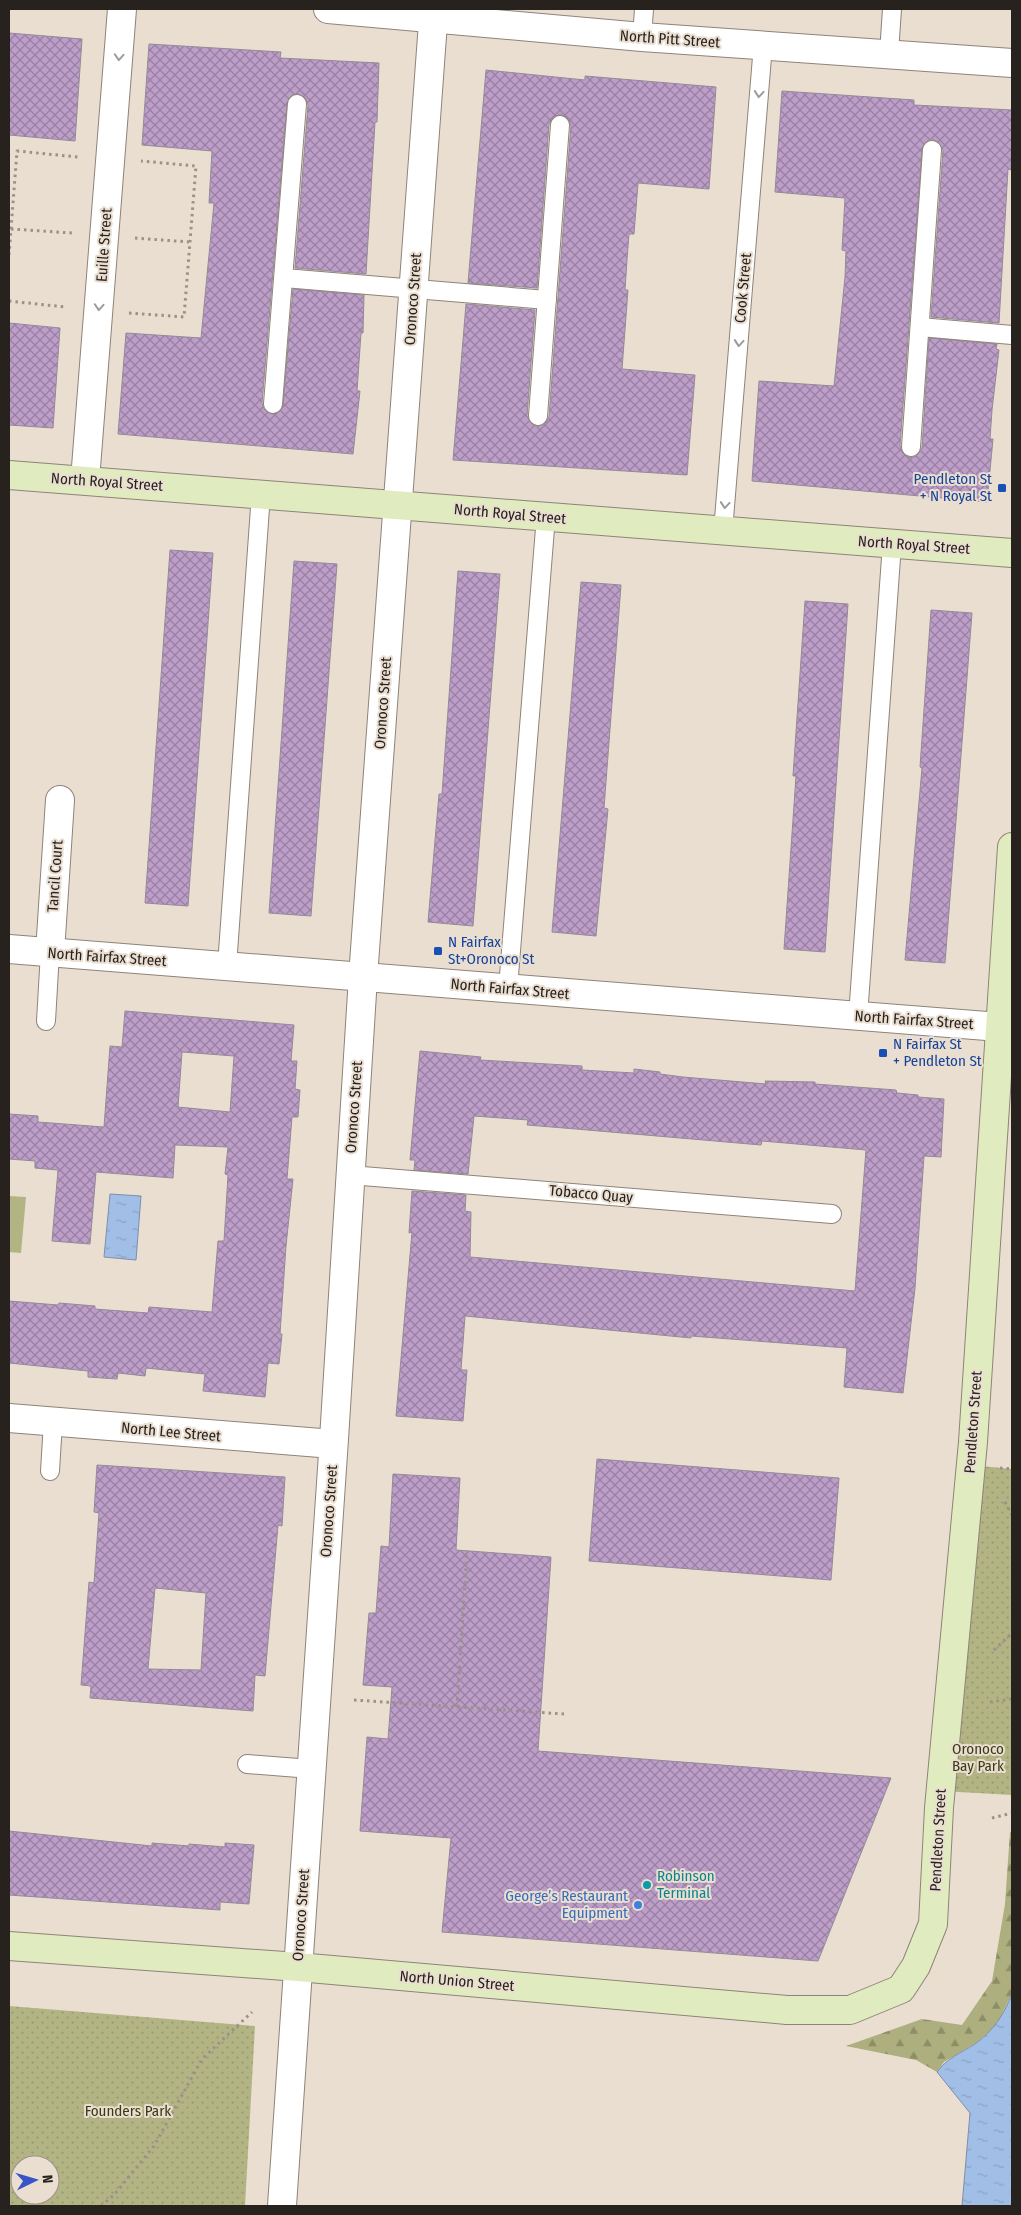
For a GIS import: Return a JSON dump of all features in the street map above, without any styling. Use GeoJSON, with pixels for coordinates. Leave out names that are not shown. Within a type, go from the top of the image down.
{"type":"FeatureCollection","features":[{"type":"Feature","properties":{"kind":"street","name":"Euille Street"},"geometry":{"type":"LineString","coordinates":[[85,480],[122,9]]}},
{"type":"Feature","properties":{"kind":"street","name":"North Pitt Street"},"geometry":{"type":"LineString","coordinates":[[328,9],[434,13],[642,37],[1012,63]]}},
{"type":"Feature","properties":{"kind":"street","name":"Oronoco Street"},"geometry":{"type":"LineString","coordinates":[[282,2206],[334,1444],[362,977],[434,13]]}},
{"type":"Feature","properties":{"kind":"street","name":"North Royal Street"},"geometry":{"type":"LineString","coordinates":[[9,474],[1012,552]]}},
{"type":"Feature","properties":{"kind":"street","name":"Tancil Court"},"geometry":{"type":"LineString","coordinates":[[50,952],[60,800]]}},
{"type":"Feature","properties":{"kind":"street","name":"Pendleton Street"},"geometry":{"type":"LineString","coordinates":[[901,1989],[916,1966],[933,1924],[940,1800],[973,1442],[1006,1028],[1012,847]]}},
{"type":"Feature","properties":{"kind":"street","name":"North Fairfax Street"},"geometry":{"type":"LineString","coordinates":[[9,949],[1006,1028]]}},
{"type":"Feature","properties":{"kind":"street","name":"North Lee Street"},"geometry":{"type":"LineString","coordinates":[[9,1418],[334,1444]]}},
{"type":"Feature","properties":{"kind":"street","name":"North Union Street"},"geometry":{"type":"LineString","coordinates":[[9,1946],[298,1967],[787,2010],[850,2010],[901,1989]]}},
{"type":"Feature","properties":{"kind":"lane"},"geometry":{"type":"LineString","coordinates":[[642,37],[644,9]]}},
{"type":"Feature","properties":{"kind":"lane"},"geometry":{"type":"LineString","coordinates":[[889,54],[892,9]]}},
{"type":"Feature","properties":{"kind":"lane","name":"Cook Street"},"geometry":{"type":"LineString","coordinates":[[723,530],[763,45]]}},
{"type":"Feature","properties":{"kind":"lane"},"geometry":{"type":"LineString","coordinates":[[274,404],[297,104]]}},
{"type":"Feature","properties":{"kind":"lane"},"geometry":{"type":"LineString","coordinates":[[538,416],[560,125]]}},
{"type":"Feature","properties":{"kind":"lane"},"geometry":{"type":"LineString","coordinates":[[911,447],[932,150]]}},
{"type":"Feature","properties":{"kind":"lane"},"geometry":{"type":"LineString","coordinates":[[284,278],[547,300]]}},
{"type":"Feature","properties":{"kind":"lane"},"geometry":{"type":"LineString","coordinates":[[920,328],[1012,335]]}},
{"type":"Feature","properties":{"kind":"lane"},"geometry":{"type":"LineString","coordinates":[[227,966],[261,494]]}},
{"type":"Feature","properties":{"kind":"lane"},"geometry":{"type":"LineString","coordinates":[[508,988],[546,516]]}},
{"type":"Feature","properties":{"kind":"lane"},"geometry":{"type":"LineString","coordinates":[[858,1016],[892,544]]}},
{"type":"Feature","properties":{"kind":"lane"},"geometry":{"type":"LineString","coordinates":[[46,1021],[50,952]]}},
{"type":"Feature","properties":{"kind":"lane","name":"Tobacco Quay"},"geometry":{"type":"LineString","coordinates":[[350,1175],[832,1214]]}},
{"type":"Feature","properties":{"kind":"lane"},"geometry":{"type":"LineString","coordinates":[[50,1471],[53,1422]]}},
{"type":"Feature","properties":{"kind":"lane"},"geometry":{"type":"LineString","coordinates":[[247,1764],[311,1769]]}},
{"type":"Feature","properties":{"kind":"path"},"geometry":{"type":"LineString","coordinates":[[9,255],[17,151],[78,157]]}},
{"type":"Feature","properties":{"kind":"path"},"geometry":{"type":"LineString","coordinates":[[124,313],[184,317],[196,166],[135,161]]}},
{"type":"Feature","properties":{"kind":"path"},"geometry":{"type":"LineString","coordinates":[[11,229],[72,233]]}},
{"type":"Feature","properties":{"kind":"path"},"geometry":{"type":"LineString","coordinates":[[129,238],[189,242]]}},
{"type":"Feature","properties":{"kind":"path"},"geometry":{"type":"LineString","coordinates":[[9,301],[65,307]]}},
{"type":"Feature","properties":{"kind":"path"},"geometry":{"type":"LineString","coordinates":[[1007,1468],[1012,1469]]}},
{"type":"Feature","properties":{"kind":"path"},"geometry":{"type":"LineString","coordinates":[[1005,1502],[1012,1515]]}},
{"type":"Feature","properties":{"kind":"path"},"geometry":{"type":"LineString","coordinates":[[458,1707],[467,1551]]}},
{"type":"Feature","properties":{"kind":"path"},"geometry":{"type":"LineString","coordinates":[[994,1650],[1012,1633]]}},
{"type":"Feature","properties":{"kind":"path"},"geometry":{"type":"LineString","coordinates":[[990,1702],[1012,1699]]}},
{"type":"Feature","properties":{"kind":"path"},"geometry":{"type":"LineString","coordinates":[[354,1700],[564,1714]]}},
{"type":"Feature","properties":{"kind":"path"},"geometry":{"type":"LineString","coordinates":[[992,1818],[1012,1813]]}},
{"type":"Feature","properties":{"kind":"path"},"geometry":{"type":"LineString","coordinates":[[101,2206],[114,2195],[154,2146],[202,2059],[252,2012]]}},
{"type":"Feature","properties":{"kind":"green space"},"geometry":{"type":"Polygon","coordinates":[[[9,1196],[26,1197],[21,1253],[9,1252],[9,1196]]]}},
{"type":"Feature","properties":{"kind":"green space","name":"Oronoco Bay Park"},"geometry":{"type":"Polygon","coordinates":[[[970,1465],[1012,1469],[1012,1795],[941,1791],[970,1465]]]}},
{"type":"Feature","properties":{"kind":"green space"},"geometry":{"type":"Polygon","coordinates":[[[1012,1831],[1012,1993],[997,2025],[976,2043],[944,2062],[937,2072],[916,2060],[846,2046],[922,2019],[962,2025],[992,1981],[1005,1904],[1010,1832],[1012,1831]]]}},
{"type":"Feature","properties":{"kind":"green space","name":"Founders Park"},"geometry":{"type":"Polygon","coordinates":[[[9,2006],[255,2026],[245,2206],[9,2206],[9,2006]]]}},
{"type":"Feature","properties":{"kind":"water"},"geometry":{"type":"Polygon","coordinates":[[[110,1194],[141,1196],[136,1260],[104,1257],[110,1194]]]}},
{"type":"Feature","properties":{"kind":"water"},"geometry":{"type":"Polygon","coordinates":[[[1012,1993],[1012,2206],[962,2206],[970,2113],[937,2072],[950,2059],[975,2044],[993,2028],[1006,2008],[1012,1993]]]}},
{"type":"Feature","properties":{"kind":"building"},"geometry":{"type":"Polygon","coordinates":[[[9,33],[82,39],[75,141],[9,135],[9,33]]]}},
{"type":"Feature","properties":{"kind":"building"},"geometry":{"type":"Polygon","coordinates":[[[149,44],[281,52],[280,58],[379,63],[377,122],[375,122],[366,274],[295,268],[308,105],[306,99],[298,94],[292,95],[287,103],[262,403],[264,409],[272,414],[278,413],[283,405],[293,289],[364,295],[363,333],[361,333],[357,391],[360,391],[353,454],[118,434],[126,333],[201,338],[214,203],[209,203],[212,151],[142,145],[149,44]]]}},
{"type":"Feature","properties":{"kind":"building"},"geometry":{"type":"Polygon","coordinates":[[[486,70],[585,80],[585,76],[716,87],[709,189],[638,183],[634,234],[629,234],[627,260],[625,290],[628,290],[622,369],[695,375],[687,475],[453,460],[466,304],[535,310],[527,416],[532,424],[538,427],[546,422],[549,417],[571,125],[566,117],[560,114],[552,119],[549,124],[537,288],[468,283],[486,70]]]}},
{"type":"Feature","properties":{"kind":"building"},"geometry":{"type":"Polygon","coordinates":[[[782,91],[914,100],[914,105],[1012,110],[1011,170],[1008,169],[999,323],[931,317],[943,150],[938,142],[932,139],[927,141],[922,149],[900,446],[902,452],[910,458],[916,456],[922,448],[929,338],[997,344],[996,349],[999,350],[992,410],[990,439],[993,439],[987,502],[752,481],[759,381],[834,386],[845,277],[846,251],[842,250],[845,198],[775,192],[782,91]]]}},
{"type":"Feature","properties":{"kind":"building"},"geometry":{"type":"Polygon","coordinates":[[[9,323],[60,328],[53,428],[9,425],[9,323]]]}},
{"type":"Feature","properties":{"kind":"building"},"geometry":{"type":"Polygon","coordinates":[[[170,550],[213,553],[188,906],[145,903],[170,550]]]}},
{"type":"Feature","properties":{"kind":"building"},"geometry":{"type":"Polygon","coordinates":[[[294,561],[337,564],[311,916],[269,913],[294,561]]]}},
{"type":"Feature","properties":{"kind":"building"},"geometry":{"type":"Polygon","coordinates":[[[458,571],[500,574],[473,926],[428,922],[439,794],[442,794],[458,571]]]}},
{"type":"Feature","properties":{"kind":"building"},"geometry":{"type":"Polygon","coordinates":[[[581,582],[621,585],[604,808],[608,809],[596,936],[552,932],[581,582]]]}},
{"type":"Feature","properties":{"kind":"building"},"geometry":{"type":"Polygon","coordinates":[[[805,601],[848,604],[825,952],[784,949],[796,776],[793,776],[805,601]]]}},
{"type":"Feature","properties":{"kind":"building"},"geometry":{"type":"Polygon","coordinates":[[[931,610],[972,613],[945,963],[905,960],[922,768],[920,767],[931,610]]]}},
{"type":"Feature","properties":{"kind":"building"},"geometry":{"type":"Polygon","coordinates":[[[125,1011],[294,1025],[291,1061],[297,1061],[295,1089],[300,1090],[298,1117],[292,1117],[287,1179],[293,1179],[286,1246],[280,1334],[282,1334],[279,1364],[268,1363],[265,1397],[203,1391],[205,1374],[146,1368],[145,1376],[118,1373],[117,1379],[88,1377],[88,1371],[9,1363],[9,1301],[95,1306],[95,1309],[148,1313],[149,1307],[212,1312],[218,1241],[224,1241],[228,1175],[225,1174],[228,1147],[175,1145],[173,1178],[96,1172],[90,1244],[52,1241],[58,1170],[35,1168],[35,1161],[9,1159],[9,1114],[38,1116],[38,1122],[104,1127],[110,1046],[122,1047],[125,1011]],[[182,1052],[178,1107],[230,1112],[234,1056],[182,1052]]]}},
{"type":"Feature","properties":{"kind":"building"},"geometry":{"type":"Polygon","coordinates":[[[420,1051],[481,1057],[480,1060],[582,1066],[582,1070],[634,1073],[634,1069],[683,1077],[766,1084],[765,1081],[815,1082],[815,1084],[896,1090],[897,1093],[918,1095],[918,1097],[944,1099],[941,1157],[924,1156],[915,1288],[903,1393],[844,1387],[847,1348],[691,1336],[691,1338],[465,1316],[461,1370],[467,1370],[463,1421],[396,1416],[412,1232],[409,1233],[412,1191],[466,1195],[465,1211],[471,1212],[470,1257],[855,1291],[866,1150],[762,1141],[761,1145],[527,1125],[528,1120],[474,1116],[468,1174],[414,1170],[415,1160],[410,1160],[420,1051]]]}},
{"type":"Feature","properties":{"kind":"building"},"geometry":{"type":"Polygon","coordinates":[[[597,1459],[839,1478],[831,1580],[589,1561],[597,1459]]]}},
{"type":"Feature","properties":{"kind":"building"},"geometry":{"type":"Polygon","coordinates":[[[97,1465],[285,1477],[282,1526],[278,1525],[265,1676],[255,1675],[253,1711],[90,1698],[91,1686],[81,1685],[89,1582],[94,1583],[99,1513],[94,1512],[97,1465]],[[155,1588],[148,1669],[201,1670],[206,1593],[155,1588]]]}},
{"type":"Feature","properties":{"kind":"building","name":"Robinson Terminal"},"geometry":{"type":"Polygon","coordinates":[[[393,1474],[460,1478],[456,1550],[551,1557],[538,1751],[891,1778],[818,1961],[442,1932],[451,1838],[360,1831],[367,1737],[388,1739],[392,1687],[363,1685],[369,1613],[376,1613],[381,1546],[389,1547],[393,1474]]]}},
{"type":"Feature","properties":{"kind":"building"},"geometry":{"type":"Polygon","coordinates":[[[9,1831],[152,1846],[152,1843],[225,1847],[225,1843],[254,1845],[249,1904],[220,1902],[220,1910],[9,1895],[9,1831]]]}},
{"type":"Feature","properties":{"kind":"place","name":"Pendleton St + N Royal St"},"geometry":{"type":"Point","coordinates":[1002,488]}},
{"type":"Feature","properties":{"kind":"place","name":"N Fairfax St+Oronoco St"},"geometry":{"type":"Point","coordinates":[438,951]}},
{"type":"Feature","properties":{"kind":"place","name":"N Fairfax St + Pendleton St"},"geometry":{"type":"Point","coordinates":[883,1053]}},
{"type":"Feature","properties":{"kind":"place","name":"Robinson Terminal"},"geometry":{"type":"Point","coordinates":[647,1885]}},
{"type":"Feature","properties":{"kind":"place","name":"George’s Restaurant Equipment"},"geometry":{"type":"Point","coordinates":[638,1905]}}]}
